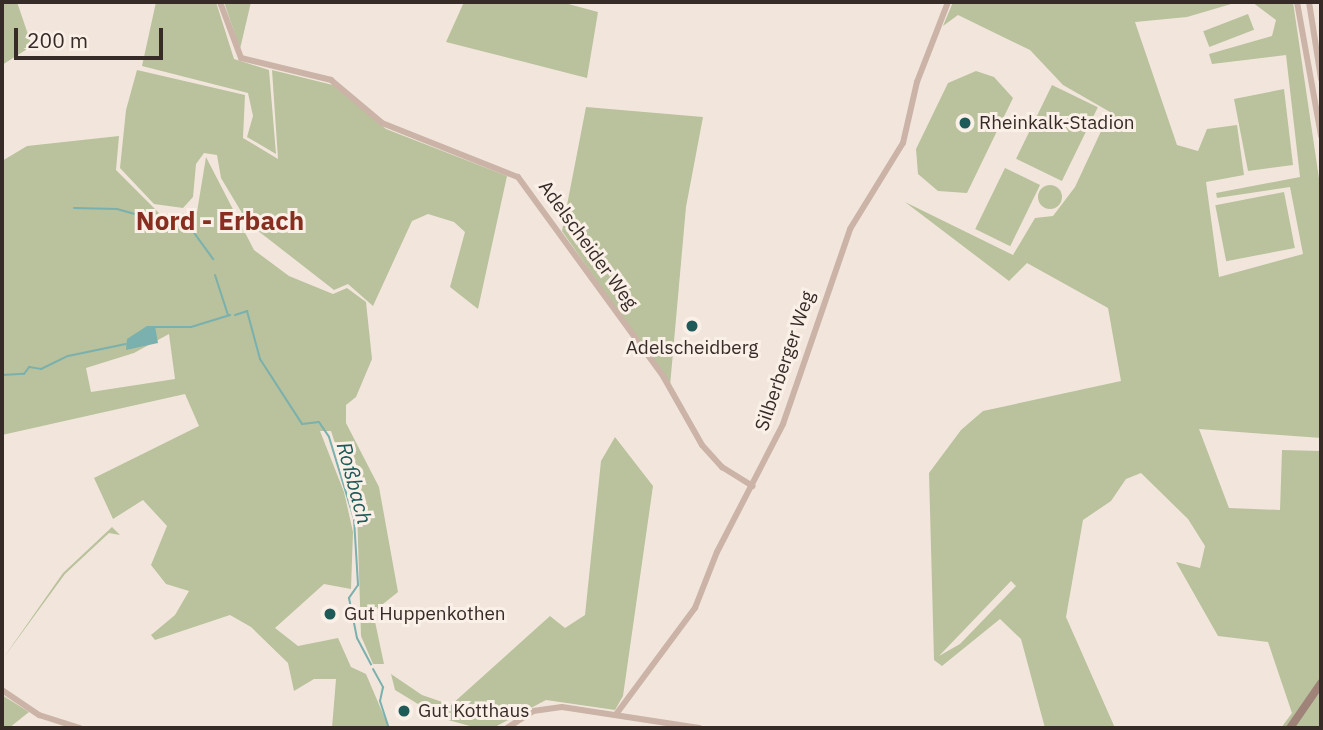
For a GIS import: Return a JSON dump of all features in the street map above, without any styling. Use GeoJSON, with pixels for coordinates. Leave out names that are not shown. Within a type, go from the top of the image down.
{"type":"FeatureCollection","features":[{"type":"Feature","properties":{"kind":"street","name":"Adelscheider Weg"},"geometry":{"type":"LineString","coordinates":[[220,2],[241,58],[331,80],[382,123],[518,177],[659,370],[702,445],[722,467],[753,486]]}},
{"type":"Feature","properties":{"kind":"street","name":"Silberberger Weg"},"geometry":{"type":"LineString","coordinates":[[617,713],[685,625],[783,424],[850,229],[902,144],[917,82],[948,2]]}},
{"type":"Feature","properties":{"kind":"street"},"geometry":{"type":"LineString","coordinates":[[1297,2],[1321,136]]}},
{"type":"Feature","properties":{"kind":"street"},"geometry":{"type":"LineString","coordinates":[[1309,2],[1321,79]]}},
{"type":"Feature","properties":{"kind":"street"},"geometry":{"type":"LineString","coordinates":[[1290,728],[1321,683]]}},
{"type":"Feature","properties":{"kind":"street"},"geometry":{"type":"LineString","coordinates":[[2,690],[39,715],[80,728]]}},
{"type":"Feature","properties":{"kind":"street"},"geometry":{"type":"LineString","coordinates":[[507,728],[533,711],[551,707],[617,713],[699,728]]}},
{"type":"Feature","properties":{"kind":"green space"},"geometry":{"type":"Polygon","coordinates":[[[2,2],[17,2],[32,46],[2,65],[2,2]]]}},
{"type":"Feature","properties":{"kind":"green space"},"geometry":{"type":"Polygon","coordinates":[[[156,2],[216,2],[234,59],[269,70],[276,154],[247,137],[253,116],[248,93],[142,66],[156,2]]]}},
{"type":"Feature","properties":{"kind":"green space"},"geometry":{"type":"Polygon","coordinates":[[[224,2],[251,2],[240,49],[224,2]]]}},
{"type":"Feature","properties":{"kind":"green space"},"geometry":{"type":"Polygon","coordinates":[[[464,2],[561,2],[598,12],[587,78],[446,42],[464,2]]]}},
{"type":"Feature","properties":{"kind":"green space"},"geometry":{"type":"Polygon","coordinates":[[[953,2],[1238,2],[1187,17],[1135,22],[1177,145],[1198,151],[1207,129],[1237,125],[1244,175],[1206,182],[1219,277],[1303,254],[1290,187],[1217,198],[1216,193],[1300,177],[1286,55],[1212,64],[1209,54],[1272,36],[1276,20],[1252,2],[1293,2],[1321,192],[1321,438],[1199,429],[1229,508],[1280,510],[1282,450],[1321,451],[1321,728],[1281,728],[1292,713],[1268,642],[1218,636],[1176,562],[1200,568],[1205,546],[1188,519],[1141,473],[1126,479],[1111,501],[1083,520],[1066,617],[1115,728],[1045,728],[1021,639],[1000,619],[942,666],[934,660],[929,473],[961,430],[983,411],[1121,381],[1108,308],[1027,263],[1009,281],[905,202],[1013,255],[1035,218],[1053,216],[1075,187],[1110,112],[1063,85],[1030,50],[958,15],[943,26],[953,2]],[[1011,581],[939,656],[960,644],[1016,586],[1011,581]]]}},
{"type":"Feature","properties":{"kind":"green space"},"geometry":{"type":"Polygon","coordinates":[[[1248,14],[1254,30],[1209,47],[1203,31],[1248,14]]]}},
{"type":"Feature","properties":{"kind":"green space"},"geometry":{"type":"Polygon","coordinates":[[[137,70],[245,95],[243,138],[278,159],[272,70],[333,85],[386,129],[507,176],[478,309],[450,287],[465,232],[454,222],[428,214],[412,221],[373,306],[348,284],[334,290],[248,223],[221,178],[217,155],[204,153],[196,164],[193,197],[183,208],[154,204],[120,168],[126,110],[137,70]]]}},
{"type":"Feature","properties":{"kind":"green space","name":"Rheinkalk-Stadion"},"geometry":{"type":"Polygon","coordinates":[[[976,71],[994,77],[1013,98],[967,193],[938,191],[918,174],[916,149],[948,83],[976,71]]]}},
{"type":"Feature","properties":{"kind":"green space"},"geometry":{"type":"Polygon","coordinates":[[[1052,85],[1098,107],[1062,181],[1016,159],[1052,85]]]}},
{"type":"Feature","properties":{"kind":"green space"},"geometry":{"type":"Polygon","coordinates":[[[1284,89],[1293,165],[1248,171],[1234,99],[1284,89]]]}},
{"type":"Feature","properties":{"kind":"green space"},"geometry":{"type":"Polygon","coordinates":[[[586,107],[703,117],[686,207],[670,386],[562,231],[586,107]]]}},
{"type":"Feature","properties":{"kind":"green space"},"geometry":{"type":"Polygon","coordinates":[[[119,136],[116,170],[161,215],[197,212],[206,157],[254,250],[289,276],[333,294],[347,288],[366,302],[372,359],[356,397],[346,405],[346,423],[379,487],[398,592],[373,612],[384,664],[373,664],[361,636],[357,510],[331,431],[320,431],[344,492],[353,532],[351,589],[324,584],[275,628],[298,646],[338,638],[351,667],[366,674],[389,728],[332,728],[336,679],[314,679],[294,691],[288,663],[251,627],[230,615],[155,640],[151,635],[175,615],[189,591],[166,584],[151,565],[167,526],[143,500],[113,519],[94,478],[199,426],[185,394],[2,435],[2,161],[27,146],[119,136]],[[169,334],[134,353],[86,368],[91,392],[175,379],[169,334]]]}},
{"type":"Feature","properties":{"kind":"green space"},"geometry":{"type":"Polygon","coordinates":[[[1005,168],[1040,185],[1010,246],[975,229],[1005,168]]]}},
{"type":"Feature","properties":{"kind":"green space"},"geometry":{"type":"Polygon","coordinates":[[[1050,185],[1061,192],[1062,197],[1055,208],[1050,209],[1039,202],[1038,197],[1045,186],[1050,185]]]}},
{"type":"Feature","properties":{"kind":"green space"},"geometry":{"type":"Polygon","coordinates":[[[1284,192],[1295,248],[1226,261],[1215,205],[1284,192]]]}},
{"type":"Feature","properties":{"kind":"green space"},"geometry":{"type":"Polygon","coordinates":[[[615,437],[653,486],[623,696],[615,710],[546,700],[493,728],[477,728],[441,718],[395,690],[391,674],[422,695],[451,705],[550,616],[565,628],[585,615],[601,461],[615,437]]]}},
{"type":"Feature","properties":{"kind":"green space"},"geometry":{"type":"Polygon","coordinates":[[[112,527],[120,535],[109,533],[65,574],[2,660],[63,573],[112,527]]]}},
{"type":"Feature","properties":{"kind":"green space"},"geometry":{"type":"Polygon","coordinates":[[[2,695],[29,712],[9,728],[2,728],[2,695]]]}},
{"type":"Feature","properties":{"kind":"water"},"geometry":{"type":"Polygon","coordinates":[[[147,326],[155,326],[158,343],[126,350],[127,339],[147,326]]]}},
{"type":"Feature","properties":{"kind":"waterway"},"geometry":{"type":"LineString","coordinates":[[74,208],[117,209],[192,230],[213,259]]}},
{"type":"Feature","properties":{"kind":"waterway"},"geometry":{"type":"LineString","coordinates":[[215,275],[228,315]]}},
{"type":"Feature","properties":{"kind":"waterway","name":"Roßbach"},"geometry":{"type":"LineString","coordinates":[[235,315],[247,311],[260,359],[302,424],[319,422],[329,437],[354,519],[358,585],[349,598],[357,638],[371,664]]}},
{"type":"Feature","properties":{"kind":"waterway","name":"Roßbach"},"geometry":{"type":"LineString","coordinates":[[154,327],[191,327],[230,315]]}},
{"type":"Feature","properties":{"kind":"waterway","name":"Roßbach"},"geometry":{"type":"LineString","coordinates":[[2,375],[24,374],[29,367],[41,369],[68,356],[126,344]]}},
{"type":"Feature","properties":{"kind":"waterway","name":"Roßbach"},"geometry":{"type":"LineString","coordinates":[[373,669],[383,687],[380,701],[389,728]]}},
{"type":"Feature","properties":{"kind":"place","name":"Rheinkalk-Stadion"},"geometry":{"type":"Point","coordinates":[965,123]}},
{"type":"Feature","properties":{"kind":"place","name":"Adelscheidberg"},"geometry":{"type":"Point","coordinates":[692,326]}},
{"type":"Feature","properties":{"kind":"place","name":"Gut Huppenkothen"},"geometry":{"type":"Point","coordinates":[330,614]}},
{"type":"Feature","properties":{"kind":"place","name":"Gut Kotthaus"},"geometry":{"type":"Point","coordinates":[404,711]}},
{"type":"Feature","properties":{"kind":"district","name":"Nord - Erbach"},"geometry":{"type":"Point","coordinates":[220,221]}}]}
